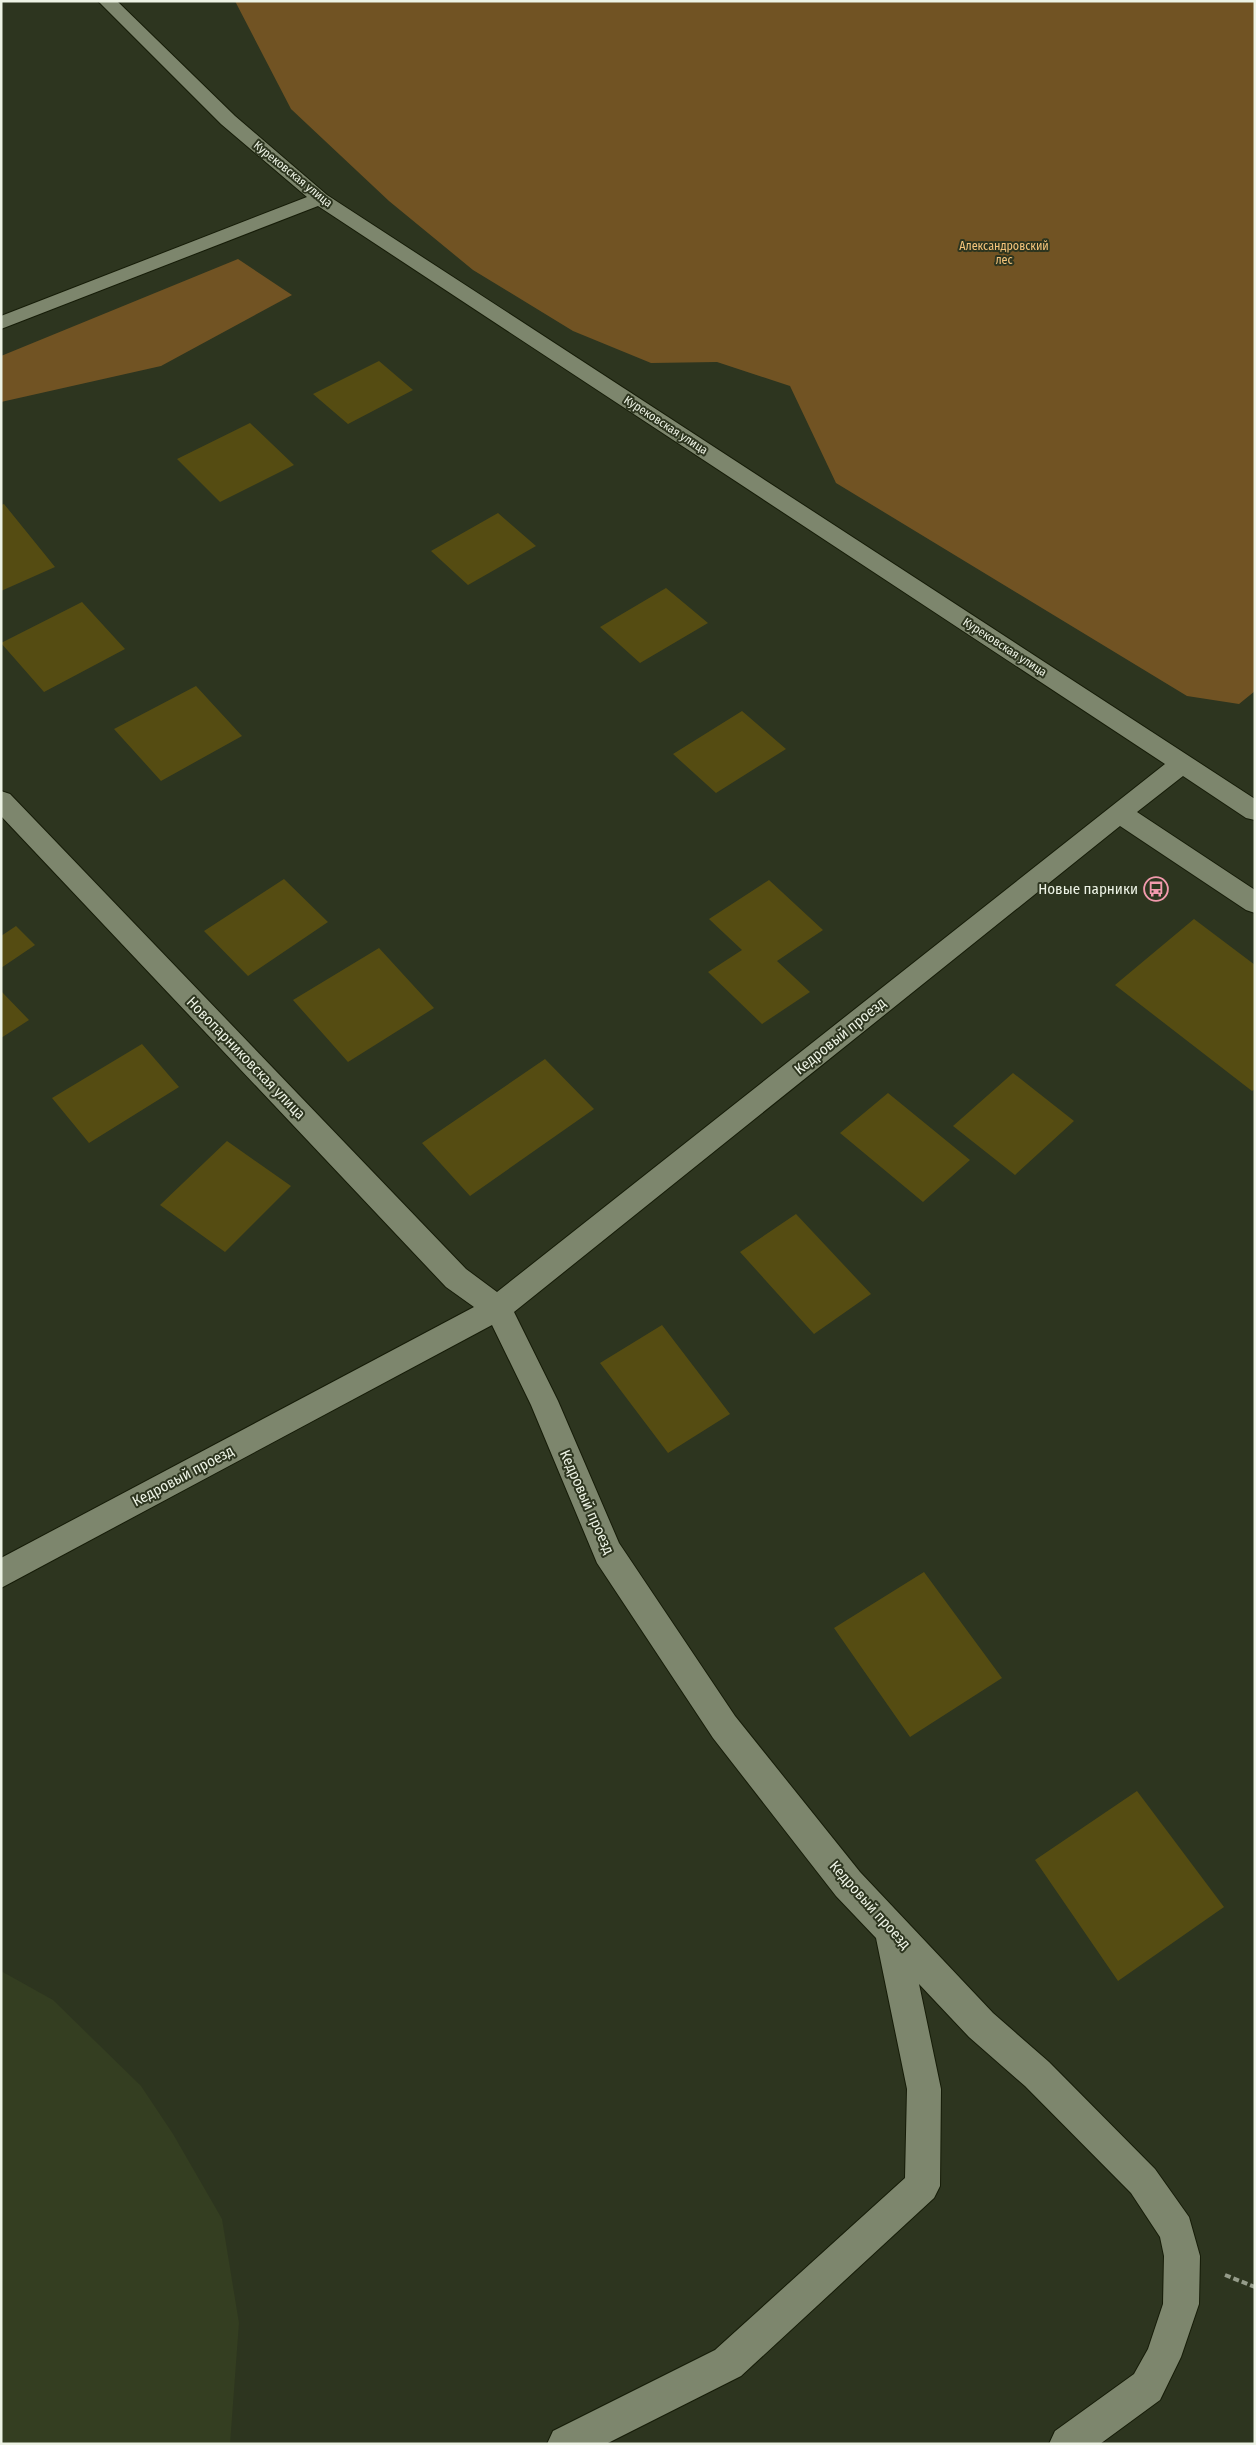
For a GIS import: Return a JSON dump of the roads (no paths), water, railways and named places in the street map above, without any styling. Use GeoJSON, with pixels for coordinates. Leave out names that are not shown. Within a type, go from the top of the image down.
{"type":"FeatureCollection","features":[{"type":"Feature","properties":{"kind":"street","name":"Курековская улица"},"geometry":{"type":"LineString","coordinates":[[106,1],[228,120],[320,199],[1255,811]]}},
{"type":"Feature","properties":{"kind":"street"},"geometry":{"type":"LineString","coordinates":[[1,323],[320,199]]}},
{"type":"Feature","properties":{"kind":"street","name":"Кедровый проезд"},"geometry":{"type":"LineString","coordinates":[[1,1574],[498,1308],[1182,763]]}},
{"type":"Feature","properties":{"kind":"street","name":"Новопарниковская улица"},"geometry":{"type":"LineString","coordinates":[[1,800],[456,1278],[498,1308]]}},
{"type":"Feature","properties":{"kind":"street"},"geometry":{"type":"LineString","coordinates":[[1120,813],[1255,903]]}},
{"type":"Feature","properties":{"kind":"street","name":"Кедровый проезд"},"geometry":{"type":"LineString","coordinates":[[498,1308],[544,1402],[608,1553],[724,1727],[848,1884],[981,2025],[1038,2074],[1143,2181],[1176,2230],[1182,2256],[1182,2304],[1163,2357],[1147,2387],[1068,2444]]}},
{"type":"Feature","properties":{"kind":"street"},"geometry":{"type":"LineString","coordinates":[[566,2444],[728,2364],[922,2186],[924,2089],[892,1930]]}},
{"type":"Feature","properties":{"kind":"place","name":"Новые парники"},"geometry":{"type":"Point","coordinates":[1156,889]}},
{"type":"Feature","properties":{"kind":"park label","name":"Александровский лес"},"geometry":{"type":"Point","coordinates":[1004,253]}}]}
